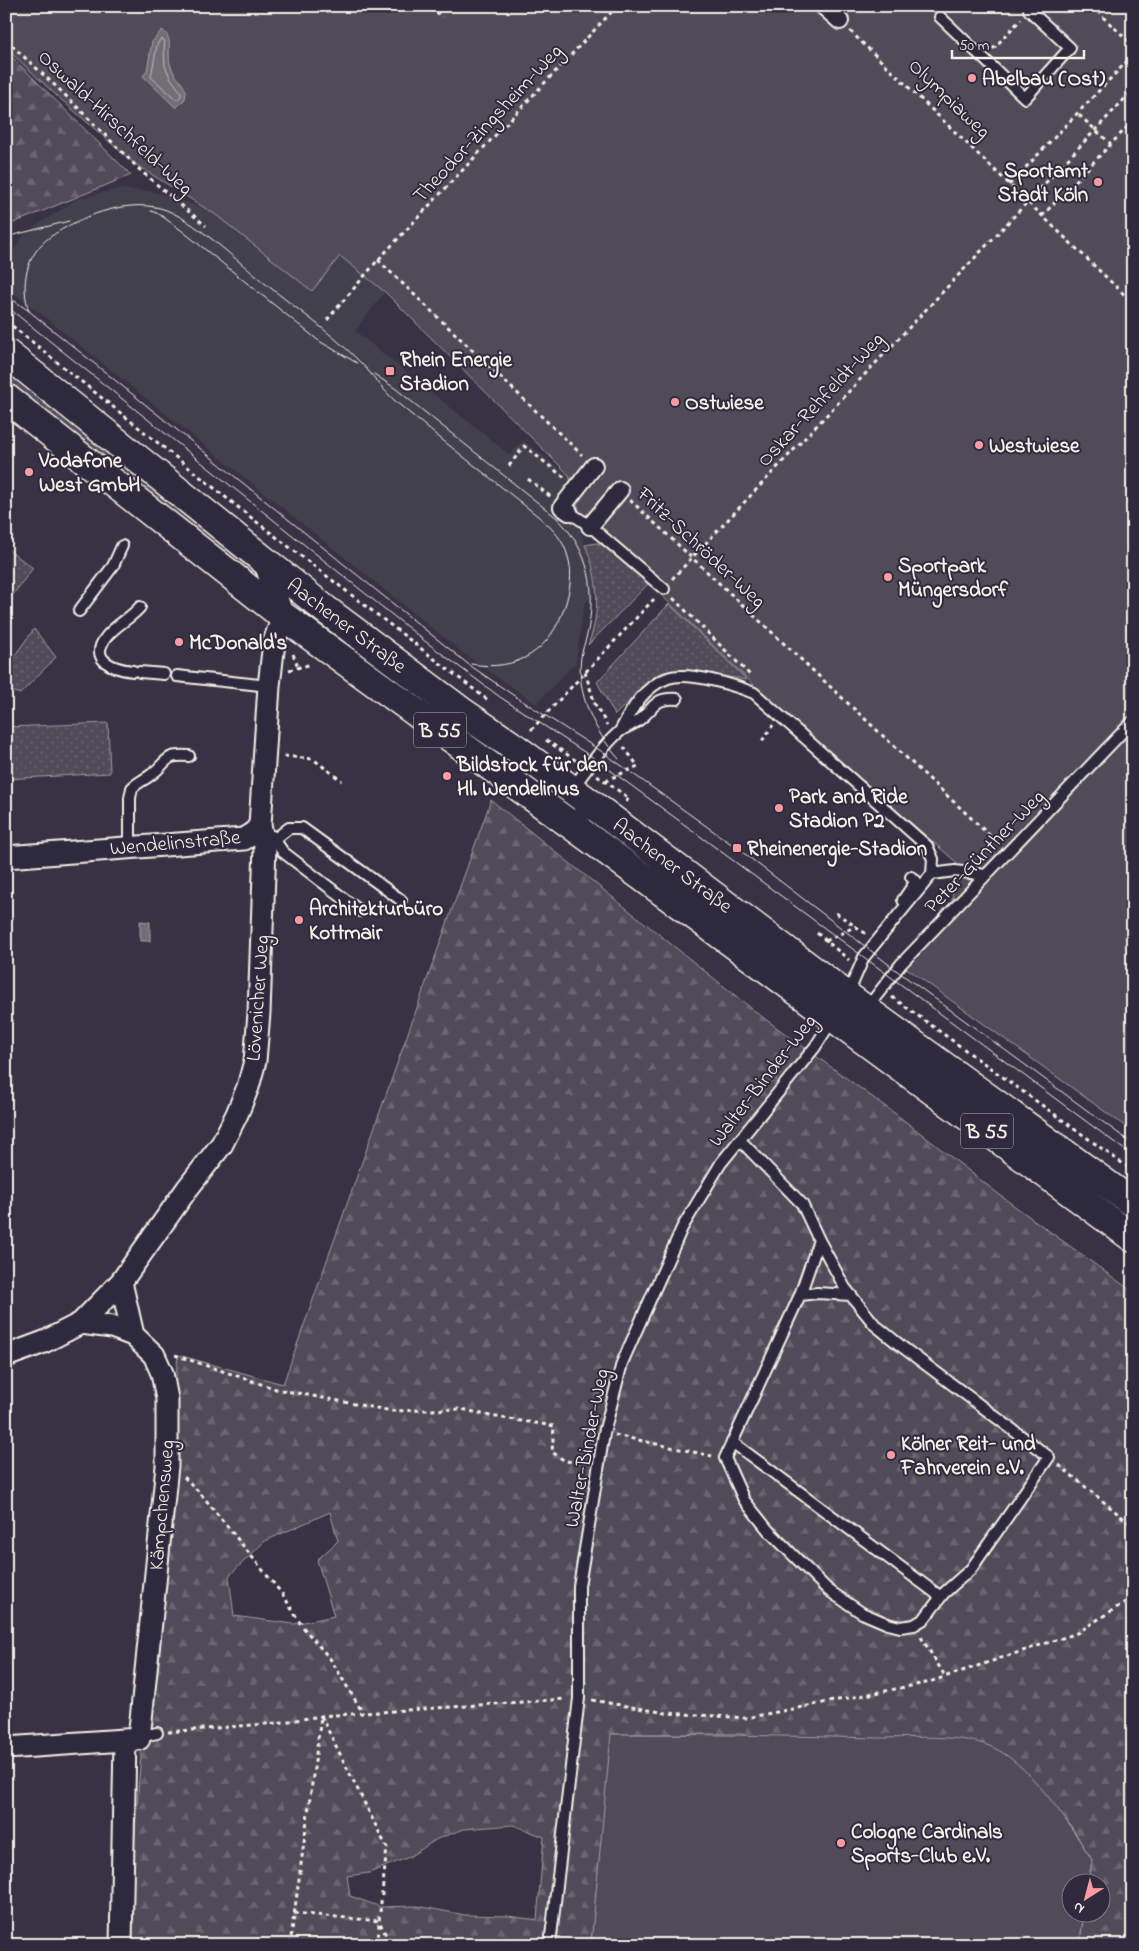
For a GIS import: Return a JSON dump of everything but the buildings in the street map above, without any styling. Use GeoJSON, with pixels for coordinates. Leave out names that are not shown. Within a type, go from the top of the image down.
{"type":"FeatureCollection","features":[{"type":"Feature","properties":{"kind":"main road","name":"Aachener Straße"},"geometry":{"type":"LineString","coordinates":[[6,353],[326,610],[461,711],[572,789],[1133,1238]]}},
{"type":"Feature","properties":{"kind":"main road","name":"Aachener Straße"},"geometry":{"type":"LineString","coordinates":[[6,398],[283,616],[590,839],[845,1008],[1133,1203]]}},
{"type":"Feature","properties":{"kind":"street"},"geometry":{"type":"LineString","coordinates":[[824,6],[840,21]]}},
{"type":"Feature","properties":{"kind":"street"},"geometry":{"type":"LineString","coordinates":[[566,510],[594,466]]}},
{"type":"Feature","properties":{"kind":"street"},"geometry":{"type":"LineString","coordinates":[[590,526],[620,490]]}},
{"type":"Feature","properties":{"kind":"street"},"geometry":{"type":"LineString","coordinates":[[264,561],[283,616],[326,610]]}},
{"type":"Feature","properties":{"kind":"street","name":"Wendelinstraße"},"geometry":{"type":"LineString","coordinates":[[6,857],[244,839],[253,834],[268,832],[269,686],[274,642],[283,616]]}},
{"type":"Feature","properties":{"kind":"street","name":"Lövenicher Weg"},"geometry":{"type":"LineString","coordinates":[[6,1356],[44,1342],[81,1323],[121,1282],[187,1189],[222,1144],[237,1114],[248,1087],[255,1061],[260,1013],[265,846],[268,832]]}},
{"type":"Feature","properties":{"kind":"street"},"geometry":{"type":"LineString","coordinates":[[121,1282],[133,1335]]}},
{"type":"Feature","properties":{"kind":"street","name":"Kämpchensweg"},"geometry":{"type":"LineString","coordinates":[[81,1323],[112,1327],[133,1335],[154,1355],[162,1372],[167,1399],[167,1466],[121,1945]]}},
{"type":"Feature","properties":{"kind":"street"},"geometry":{"type":"LineString","coordinates":[[6,1748],[140,1737]]}},
{"type":"Feature","properties":{"kind":"lane"},"geometry":{"type":"LineString","coordinates":[[940,17],[1025,98],[1070,48],[1031,8]]}},
{"type":"Feature","properties":{"kind":"lane"},"geometry":{"type":"LineString","coordinates":[[566,510],[590,526],[664,589]]}},
{"type":"Feature","properties":{"kind":"lane"},"geometry":{"type":"LineString","coordinates":[[79,611],[113,566],[122,546]]}},
{"type":"Feature","properties":{"kind":"lane"},"geometry":{"type":"LineString","coordinates":[[140,607],[107,636],[102,644],[102,659],[107,665],[120,670],[164,674]]}},
{"type":"Feature","properties":{"kind":"lane"},"geometry":{"type":"LineString","coordinates":[[177,676],[269,686]]}},
{"type":"Feature","properties":{"kind":"lane"},"geometry":{"type":"LineString","coordinates":[[590,839],[572,789],[601,751],[620,731],[632,708],[642,697],[659,682],[670,677],[694,678],[725,683],[754,692],[928,846],[933,859],[932,874],[876,941]]}},
{"type":"Feature","properties":{"kind":"lane"},"geometry":{"type":"LineString","coordinates":[[620,731],[638,721],[665,698],[677,699]]}},
{"type":"Feature","properties":{"kind":"lane","name":"Peter-Günther-Weg"},"geometry":{"type":"LineString","coordinates":[[845,1008],[901,964],[1133,721]]}},
{"type":"Feature","properties":{"kind":"lane"},"geometry":{"type":"LineString","coordinates":[[130,847],[130,798],[132,788],[151,775],[168,758],[174,755],[188,756]]}},
{"type":"Feature","properties":{"kind":"lane"},"geometry":{"type":"LineString","coordinates":[[360,911],[282,852],[268,832],[289,828],[302,828],[401,900]]}},
{"type":"Feature","properties":{"kind":"lane"},"geometry":{"type":"LineString","coordinates":[[932,874],[955,871],[985,875]]}},
{"type":"Feature","properties":{"kind":"lane"},"geometry":{"type":"LineString","coordinates":[[845,1008],[861,963],[916,881],[911,877]]}},
{"type":"Feature","properties":{"kind":"lane","name":"Walter-Binder-Weg"},"geometry":{"type":"LineString","coordinates":[[550,1945],[579,1698],[580,1586],[604,1433],[622,1363],[687,1221],[721,1163],[845,1008]]}},
{"type":"Feature","properties":{"kind":"lane"},"geometry":{"type":"LineString","coordinates":[[740,1140],[802,1204],[845,1288],[875,1325],[900,1346],[1049,1457],[971,1569],[941,1597],[924,1619],[914,1625],[900,1627],[888,1624],[862,1613],[828,1590],[768,1530],[744,1500],[725,1458],[800,1295],[819,1240]]}},
{"type":"Feature","properties":{"kind":"lane"},"geometry":{"type":"LineString","coordinates":[[800,1295],[817,1292],[851,1295]]}},
{"type":"Feature","properties":{"kind":"lane"},"geometry":{"type":"LineString","coordinates":[[732,1442],[941,1597]]}},
{"type":"Feature","properties":{"kind":"path"},"geometry":{"type":"LineString","coordinates":[[430,6],[442,18]]}},
{"type":"Feature","properties":{"kind":"path","name":"Theodor-Zingsheim-Weg"},"geometry":{"type":"LineString","coordinates":[[327,320],[378,260],[617,6]]}},
{"type":"Feature","properties":{"kind":"path"},"geometry":{"type":"LineString","coordinates":[[1091,6],[1133,45]]}},
{"type":"Feature","properties":{"kind":"path"},"geometry":{"type":"LineString","coordinates":[[998,45],[1031,8]]}},
{"type":"Feature","properties":{"kind":"path","name":"Olympiaweg"},"geometry":{"type":"LineString","coordinates":[[840,21],[1133,303]]}},
{"type":"Feature","properties":{"kind":"path","name":"Oswald-Hirschfeld-Weg"},"geometry":{"type":"LineString","coordinates":[[6,40],[62,92],[141,171],[206,226]]}},
{"type":"Feature","properties":{"kind":"path"},"geometry":{"type":"LineString","coordinates":[[1009,184],[1133,55]]}},
{"type":"Feature","properties":{"kind":"path","name":"Oskar-Rehfeldt-Weg"},"geometry":{"type":"LineString","coordinates":[[524,726],[531,730],[1133,90]]}},
{"type":"Feature","properties":{"kind":"path"},"geometry":{"type":"LineString","coordinates":[[1079,115],[1111,144]]}},
{"type":"Feature","properties":{"kind":"path"},"geometry":{"type":"LineString","coordinates":[[1042,216],[1133,121]]}},
{"type":"Feature","properties":{"kind":"path"},"geometry":{"type":"LineString","coordinates":[[378,260],[594,466]]}},
{"type":"Feature","properties":{"kind":"path"},"geometry":{"type":"LineString","coordinates":[[6,321],[249,516],[496,706]]}},
{"type":"Feature","properties":{"kind":"path"},"geometry":{"type":"LineString","coordinates":[[509,466],[524,446],[571,483]]}},
{"type":"Feature","properties":{"kind":"path"},"geometry":{"type":"LineString","coordinates":[[528,479],[566,510]]}},
{"type":"Feature","properties":{"kind":"path","name":"Fritz-Schröder-Weg"},"geometry":{"type":"LineString","coordinates":[[620,490],[1009,853]]}},
{"type":"Feature","properties":{"kind":"path"},"geometry":{"type":"LineString","coordinates":[[664,589],[756,680],[754,692]]}},
{"type":"Feature","properties":{"kind":"path"},"geometry":{"type":"LineString","coordinates":[[269,686],[283,672],[316,664]]}},
{"type":"Feature","properties":{"kind":"path"},"geometry":{"type":"LineString","coordinates":[[281,755],[313,759],[342,781]]}},
{"type":"Feature","properties":{"kind":"path"},"geometry":{"type":"LineString","coordinates":[[836,913],[876,941]]}},
{"type":"Feature","properties":{"kind":"path"},"geometry":{"type":"LineString","coordinates":[[826,941],[856,926]]}},
{"type":"Feature","properties":{"kind":"path"},"geometry":{"type":"LineString","coordinates":[[891,996],[996,1070],[1133,1171]]}},
{"type":"Feature","properties":{"kind":"path"},"geometry":{"type":"LineString","coordinates":[[154,1355],[178,1355],[276,1389],[392,1411],[462,1409],[490,1416],[554,1426],[552,1452],[565,1461],[600,1462]]}},
{"type":"Feature","properties":{"kind":"path"},"geometry":{"type":"LineString","coordinates":[[604,1433],[725,1458]]}},
{"type":"Feature","properties":{"kind":"path"},"geometry":{"type":"LineString","coordinates":[[1049,1457],[1133,1526]]}},
{"type":"Feature","properties":{"kind":"path"},"geometry":{"type":"LineString","coordinates":[[167,1466],[181,1474],[201,1494],[284,1595],[302,1626],[331,1660],[363,1713]]}},
{"type":"Feature","properties":{"kind":"path"},"geometry":{"type":"LineString","coordinates":[[140,1737],[321,1716],[579,1698],[666,1713],[746,1718],[926,1683],[1076,1633],[1133,1597]]}},
{"type":"Feature","properties":{"kind":"path"},"geometry":{"type":"LineString","coordinates":[[914,1625],[945,1676]]}},
{"type":"Feature","properties":{"kind":"path"},"geometry":{"type":"LineString","coordinates":[[290,1945],[321,1716]]}},
{"type":"Feature","properties":{"kind":"path"},"geometry":{"type":"LineString","coordinates":[[321,1716],[387,1848],[378,1945]]}},
{"type":"Feature","properties":{"kind":"path"},"geometry":{"type":"LineString","coordinates":[[294,1913],[379,1921]]}},
{"type":"Feature","properties":{"kind":"path"},"geometry":{"type":"LineString","coordinates":[[379,1921],[391,1945]]}},
{"type":"Feature","properties":{"kind":"path"},"geometry":{"type":"LineString","coordinates":[[1131,1945],[1133,1936]]}},
{"type":"Feature","properties":{"kind":"shaded area"},"geometry":{"type":"Polygon","coordinates":[[[117,189],[151,191],[202,207],[216,215],[340,256],[385,292],[355,331],[510,455],[523,440],[570,477],[611,490],[580,528],[597,589],[584,605],[576,662],[536,704],[462,652],[6,287],[6,262],[25,233],[77,199],[117,189]]]}},
{"type":"Feature","properties":{"kind":"green space","name":"Sportpark Müngersdorf"},"geometry":{"type":"Polygon","coordinates":[[[6,6],[1133,6],[1133,1132],[901,964],[951,911],[956,862],[758,689],[616,551],[584,527],[569,475],[385,292],[340,256],[312,291],[216,215],[135,164],[57,96],[6,48],[6,6]]]}},
{"type":"Feature","properties":{"kind":"green space"},"geometry":{"type":"Polygon","coordinates":[[[6,51],[131,175],[6,226],[6,51]]]}},
{"type":"Feature","properties":{"kind":"green space"},"geometry":{"type":"Polygon","coordinates":[[[6,366],[260,573],[264,587],[6,381],[6,366]]]}},
{"type":"Feature","properties":{"kind":"green space"},"geometry":{"type":"Polygon","coordinates":[[[596,543],[610,548],[648,584],[588,645],[595,620],[597,595],[590,557],[585,545],[596,543]]]}},
{"type":"Feature","properties":{"kind":"green space"},"geometry":{"type":"Polygon","coordinates":[[[6,548],[33,568],[6,604],[6,548]]]}},
{"type":"Feature","properties":{"kind":"green space"},"geometry":{"type":"Polygon","coordinates":[[[669,604],[747,680],[689,671],[657,674],[615,715],[597,682],[669,604]]]}},
{"type":"Feature","properties":{"kind":"green space"},"geometry":{"type":"Polygon","coordinates":[[[34,629],[56,657],[20,694],[6,689],[6,661],[9,657],[12,659],[34,629]]]}},
{"type":"Feature","properties":{"kind":"green space"},"geometry":{"type":"Polygon","coordinates":[[[108,723],[110,773],[6,779],[6,727],[108,723]]]}},
{"type":"Feature","properties":{"kind":"green space"},"geometry":{"type":"Polygon","coordinates":[[[491,800],[761,1016],[901,1118],[1005,1199],[1133,1292],[1133,1945],[1079,1945],[1082,1924],[1112,1924],[1112,1874],[1090,1874],[1092,1860],[1071,1826],[1027,1773],[740,1734],[612,1734],[591,1945],[126,1945],[140,1767],[178,1355],[283,1384],[491,800]],[[330,1512],[265,1541],[229,1576],[234,1616],[294,1624],[334,1616],[317,1560],[338,1541],[330,1512]],[[513,1825],[464,1829],[437,1839],[409,1857],[369,1873],[347,1876],[350,1896],[381,1907],[417,1906],[465,1915],[508,1916],[537,1920],[544,1837],[513,1825]]]}},
{"type":"Feature","properties":{"kind":"green space","name":"Cologne Cardinals Sports-Club e.V."},"geometry":{"type":"Polygon","coordinates":[[[611,1734],[954,1738],[984,1744],[1010,1758],[1037,1783],[1050,1798],[1092,1860],[1090,1874],[1062,1874],[1062,1924],[1082,1924],[1079,1945],[591,1945],[611,1734]]]}},
{"type":"Feature","properties":{"kind":"water"},"geometry":{"type":"Polygon","coordinates":[[[162,30],[166,33],[169,41],[171,67],[186,91],[185,99],[176,108],[143,76],[147,71],[152,42],[162,30]]]}},
{"type":"Feature","properties":{"kind":"water"},"geometry":{"type":"Polygon","coordinates":[[[140,921],[150,922],[150,941],[140,941],[140,921]]]}},
{"type":"Feature","properties":{"kind":"tram line"},"geometry":{"type":"LineString","coordinates":[[29,311],[26,301],[25,281],[30,261],[35,252],[50,237],[74,223],[117,208],[146,206],[160,208],[172,213],[200,230],[336,339],[362,364],[395,401],[539,517],[553,530],[560,540],[570,563],[570,582],[565,606],[559,622],[551,635],[530,655],[517,661],[503,665],[488,666],[471,664]]}},
{"type":"Feature","properties":{"kind":"tram line"},"geometry":{"type":"LineString","coordinates":[[151,211],[159,214],[181,230],[319,341],[357,363]]}},
{"type":"Feature","properties":{"kind":"tram line"},"geometry":{"type":"LineString","coordinates":[[6,237],[69,221]]}},
{"type":"Feature","properties":{"kind":"tram line"},"geometry":{"type":"LineString","coordinates":[[6,295],[29,311],[468,664],[601,751],[737,848],[896,970],[1133,1144]]}},
{"type":"Feature","properties":{"kind":"tram line"},"geometry":{"type":"LineString","coordinates":[[6,306],[426,642],[500,697],[595,759],[1133,1156]]}},
{"type":"Feature","properties":{"kind":"tram line"},"geometry":{"type":"LineString","coordinates":[[374,374],[396,389],[557,518],[577,544],[584,558],[591,587],[590,619],[581,657],[581,685],[584,699],[595,725],[619,759]]}},
{"type":"Feature","properties":{"kind":"place","name":"Abelbau (Ost)"},"geometry":{"type":"Point","coordinates":[972,78]}},
{"type":"Feature","properties":{"kind":"place","name":"Sportamt Stadt Köln"},"geometry":{"type":"Point","coordinates":[1098,182]}},
{"type":"Feature","properties":{"kind":"place","name":"Rhein Energie Stadion"},"geometry":{"type":"Point","coordinates":[390,371]}},
{"type":"Feature","properties":{"kind":"place","name":"Ostwiese"},"geometry":{"type":"Point","coordinates":[675,402]}},
{"type":"Feature","properties":{"kind":"place","name":"Westwiese"},"geometry":{"type":"Point","coordinates":[979,445]}},
{"type":"Feature","properties":{"kind":"place","name":"Vodafone West GmbH"},"geometry":{"type":"Point","coordinates":[29,472]}},
{"type":"Feature","properties":{"kind":"place","name":"Sportpark Müngersdorf"},"geometry":{"type":"Point","coordinates":[888,577]}},
{"type":"Feature","properties":{"kind":"place","name":"McDonald's"},"geometry":{"type":"Point","coordinates":[179,642]}},
{"type":"Feature","properties":{"kind":"place","name":"Bildstock für den Hl. Wendelinus"},"geometry":{"type":"Point","coordinates":[447,776]}},
{"type":"Feature","properties":{"kind":"place","name":"Park and Ride Stadion P2"},"geometry":{"type":"Point","coordinates":[779,808]}},
{"type":"Feature","properties":{"kind":"place","name":"Rheinenergie-Stadion"},"geometry":{"type":"Point","coordinates":[737,848]}},
{"type":"Feature","properties":{"kind":"place","name":"Architekturbüro Kottmair"},"geometry":{"type":"Point","coordinates":[299,920]}},
{"type":"Feature","properties":{"kind":"place","name":"Kölner Reit- und Fahrverein e.V."},"geometry":{"type":"Point","coordinates":[891,1455]}},
{"type":"Feature","properties":{"kind":"place","name":"Cologne Cardinals Sports-Club e.V."},"geometry":{"type":"Point","coordinates":[841,1843]}}]}
